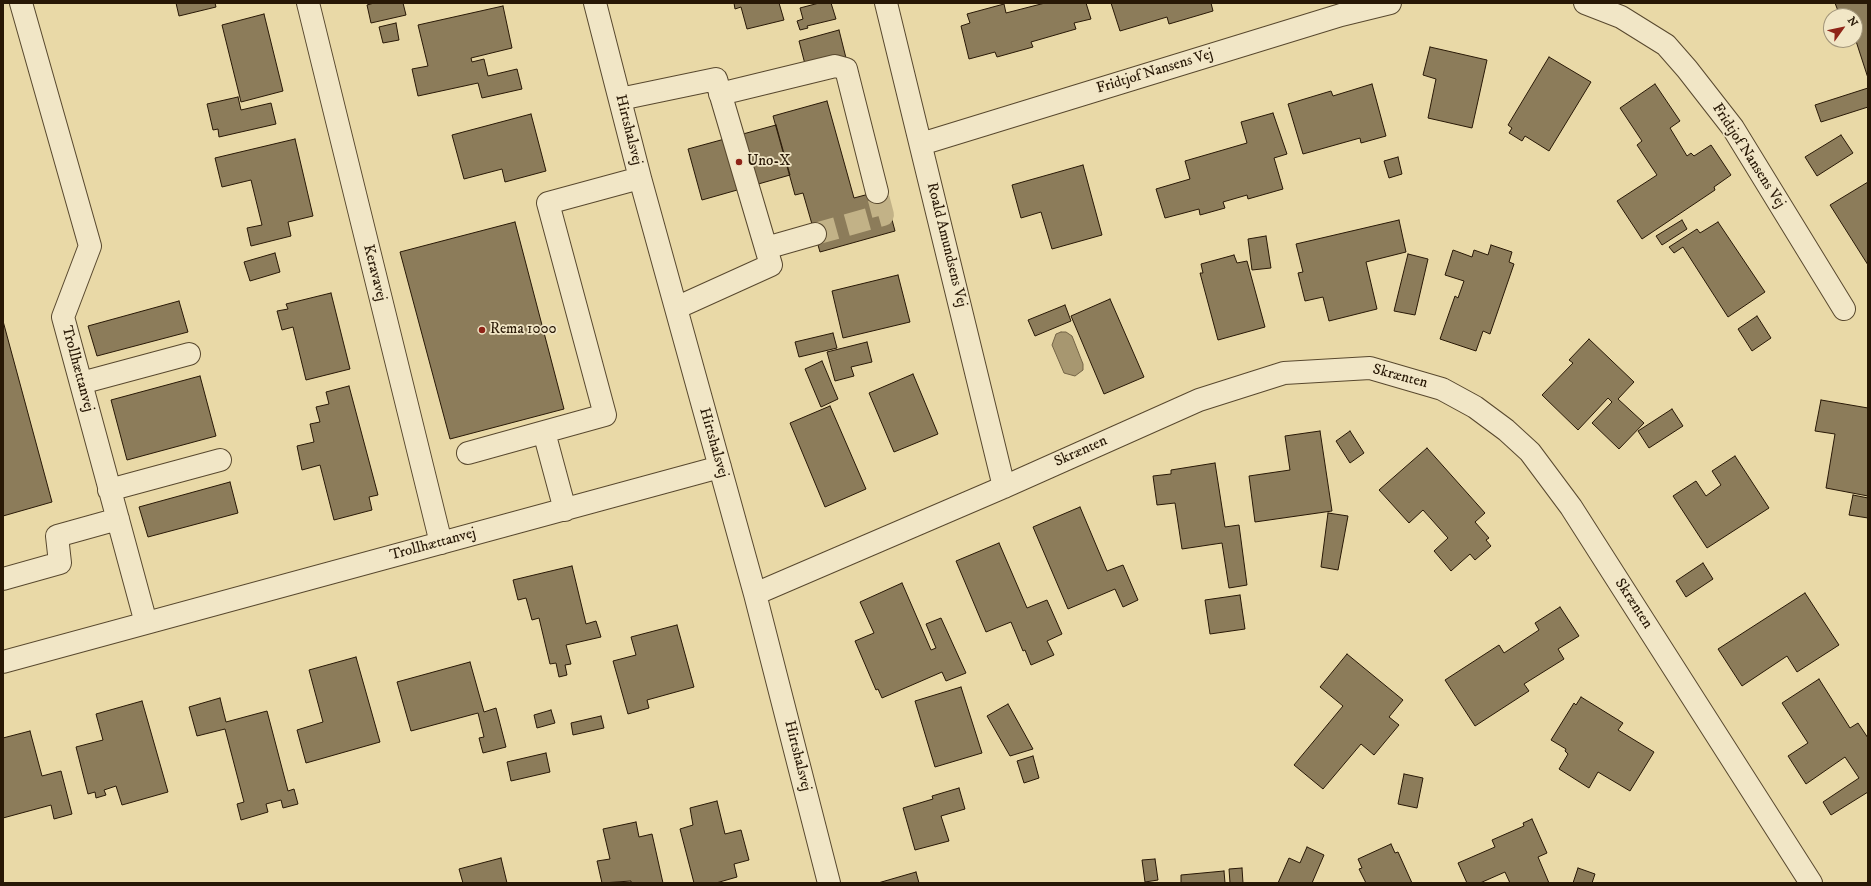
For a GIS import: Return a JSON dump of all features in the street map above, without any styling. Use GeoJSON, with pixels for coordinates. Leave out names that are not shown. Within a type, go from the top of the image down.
{"type":"FeatureCollection","features":[{"type":"Feature","properties":{"kind":"street","name":"Trollhættanvej"},"geometry":{"type":"LineString","coordinates":[[21,3],[90,246],[63,317],[146,623]]}},
{"type":"Feature","properties":{"kind":"street","name":"Keravavej"},"geometry":{"type":"LineString","coordinates":[[308,3],[441,543]]}},
{"type":"Feature","properties":{"kind":"street","name":"Hirtshalsvej"},"geometry":{"type":"LineString","coordinates":[[595,3],[640,178],[755,594],[829,883]]}},
{"type":"Feature","properties":{"kind":"street","name":"Roald Amundsens Vej"},"geometry":{"type":"LineString","coordinates":[[886,3],[1004,487]]}},
{"type":"Feature","properties":{"kind":"street","name":"Fridtjof Nansens Vej"},"geometry":{"type":"LineString","coordinates":[[921,144],[1341,15],[1390,3]]}},
{"type":"Feature","properties":{"kind":"street","name":"Fridtjof Nansens Vej"},"geometry":{"type":"LineString","coordinates":[[1585,3],[1621,17],[1666,45],[1687,69],[1734,128],[1844,309]]}},
{"type":"Feature","properties":{"kind":"street"},"geometry":{"type":"LineString","coordinates":[[720,94],[835,66],[846,70],[877,192]]}},
{"type":"Feature","properties":{"kind":"street"},"geometry":{"type":"LineString","coordinates":[[620,99],[716,79],[771,265],[676,308]]}},
{"type":"Feature","properties":{"kind":"street"},"geometry":{"type":"LineString","coordinates":[[468,454],[605,415],[548,203],[640,178]]}},
{"type":"Feature","properties":{"kind":"street"},"geometry":{"type":"LineString","coordinates":[[766,248],[815,234]]}},
{"type":"Feature","properties":{"kind":"street"},"geometry":{"type":"LineString","coordinates":[[81,383],[189,354]]}},
{"type":"Feature","properties":{"kind":"street","name":"Skrænten"},"geometry":{"type":"LineString","coordinates":[[755,594],[1004,487],[1199,400],[1284,373],[1370,368],[1442,389],[1475,406],[1506,430],[1530,452],[1571,507],[1812,883]]}},
{"type":"Feature","properties":{"kind":"street"},"geometry":{"type":"LineString","coordinates":[[544,432],[565,510]]}},
{"type":"Feature","properties":{"kind":"street"},"geometry":{"type":"LineString","coordinates":[[109,490],[220,460]]}},
{"type":"Feature","properties":{"kind":"street","name":"Trollhættanvej"},"geometry":{"type":"LineString","coordinates":[[3,662],[720,467]]}},
{"type":"Feature","properties":{"kind":"street"},"geometry":{"type":"LineString","coordinates":[[3,579],[60,563],[57,536],[118,519]]}},
{"type":"Feature","properties":{"kind":"shaded area"},"geometry":{"type":"Polygon","coordinates":[[[1066,332],[1072,336],[1083,364],[1083,370],[1075,376],[1064,373],[1052,345],[1056,334],[1066,332]]]}},
{"type":"Feature","properties":{"kind":"building"},"geometry":{"type":"Polygon","coordinates":[[[176,3],[215,3],[216,7],[179,16],[176,3]]]}},
{"type":"Feature","properties":{"kind":"building"},"geometry":{"type":"Polygon","coordinates":[[[374,3],[403,3],[406,15],[371,23],[367,5],[374,3]]]}},
{"type":"Feature","properties":{"kind":"building"},"geometry":{"type":"Polygon","coordinates":[[[734,3],[779,3],[784,20],[747,29],[741,7],[735,9],[734,3]]]}},
{"type":"Feature","properties":{"kind":"building"},"geometry":{"type":"Polygon","coordinates":[[[819,3],[831,3],[836,19],[807,26],[808,28],[800,30],[797,21],[803,19],[800,8],[819,3]]]}},
{"type":"Feature","properties":{"kind":"building"},"geometry":{"type":"Polygon","coordinates":[[[1045,3],[1086,3],[1091,19],[1074,23],[1076,29],[1031,42],[1033,47],[997,57],[995,52],[969,59],[961,26],[970,23],[967,14],[1004,4],[1006,13],[1045,3]]]}},
{"type":"Feature","properties":{"kind":"building"},"geometry":{"type":"Polygon","coordinates":[[[1111,3],[1211,3],[1213,11],[1169,24],[1167,17],[1120,31],[1111,3]]]}},
{"type":"Feature","properties":{"kind":"building"},"geometry":{"type":"Polygon","coordinates":[[[1835,3],[1868,3],[1868,78],[1858,48],[1863,48],[1863,8],[1837,8],[1835,3]]]}},
{"type":"Feature","properties":{"kind":"building"},"geometry":{"type":"Polygon","coordinates":[[[503,6],[512,48],[471,58],[472,62],[484,59],[488,76],[517,69],[522,89],[482,98],[478,83],[418,96],[412,69],[428,66],[418,25],[503,6]]]}},
{"type":"Feature","properties":{"kind":"building"},"geometry":{"type":"Polygon","coordinates":[[[264,14],[283,91],[241,102],[222,25],[264,14]]]}},
{"type":"Feature","properties":{"kind":"building"},"geometry":{"type":"Polygon","coordinates":[[[396,23],[399,40],[383,43],[379,27],[396,23]]]}},
{"type":"Feature","properties":{"kind":"building"},"geometry":{"type":"Polygon","coordinates":[[[839,30],[846,58],[806,68],[799,41],[839,30]]]}},
{"type":"Feature","properties":{"kind":"building"},"geometry":{"type":"Polygon","coordinates":[[[1430,47],[1487,60],[1472,128],[1428,118],[1436,79],[1423,75],[1430,47]]]}},
{"type":"Feature","properties":{"kind":"building"},"geometry":{"type":"Polygon","coordinates":[[[1549,57],[1591,82],[1549,151],[1525,136],[1522,141],[1509,133],[1512,128],[1508,125],[1549,57]]]}},
{"type":"Feature","properties":{"kind":"building"},"geometry":{"type":"Polygon","coordinates":[[[1372,84],[1386,136],[1361,143],[1360,138],[1303,154],[1288,104],[1331,91],[1333,96],[1372,84]]]}},
{"type":"Feature","properties":{"kind":"building"},"geometry":{"type":"Polygon","coordinates":[[[1655,84],[1680,121],[1670,128],[1687,156],[1691,153],[1694,156],[1711,145],[1731,175],[1714,187],[1715,190],[1642,239],[1617,201],[1657,175],[1637,145],[1642,141],[1620,108],[1655,84]]]}},
{"type":"Feature","properties":{"kind":"building"},"geometry":{"type":"Polygon","coordinates":[[[1868,88],[1868,107],[1821,122],[1815,105],[1868,88]]]}},
{"type":"Feature","properties":{"kind":"building"},"geometry":{"type":"Polygon","coordinates":[[[238,97],[241,110],[271,103],[276,124],[219,137],[218,129],[213,130],[207,104],[238,97]]]}},
{"type":"Feature","properties":{"kind":"building"},"geometry":{"type":"Polygon","coordinates":[[[827,101],[854,198],[884,190],[895,231],[820,252],[803,193],[795,195],[773,116],[827,101]]]}},
{"type":"Feature","properties":{"kind":"building"},"geometry":{"type":"Polygon","coordinates":[[[1273,113],[1287,154],[1274,158],[1283,189],[1248,199],[1247,195],[1223,202],[1225,208],[1200,215],[1199,209],[1165,218],[1156,189],[1190,179],[1185,161],[1247,143],[1241,122],[1273,113]]]}},
{"type":"Feature","properties":{"kind":"building"},"geometry":{"type":"Polygon","coordinates":[[[531,114],[546,171],[505,182],[502,169],[464,179],[452,135],[531,114]]]}},
{"type":"Feature","properties":{"kind":"building","name":"Uno-X"},"geometry":{"type":"Polygon","coordinates":[[[776,125],[790,175],[702,200],[688,149],[776,125]]]}},
{"type":"Feature","properties":{"kind":"building"},"geometry":{"type":"Polygon","coordinates":[[[1841,135],[1853,153],[1817,176],[1805,157],[1841,135]]]}},
{"type":"Feature","properties":{"kind":"building"},"geometry":{"type":"Polygon","coordinates":[[[295,139],[313,216],[288,222],[291,236],[251,246],[247,228],[262,225],[251,180],[222,187],[215,158],[295,139]]]}},
{"type":"Feature","properties":{"kind":"building"},"geometry":{"type":"Polygon","coordinates":[[[1398,157],[1402,174],[1389,178],[1384,161],[1398,157]]]}},
{"type":"Feature","properties":{"kind":"building"},"geometry":{"type":"Polygon","coordinates":[[[1083,165],[1102,235],[1052,249],[1041,212],[1021,218],[1012,185],[1083,165]]]}},
{"type":"Feature","properties":{"kind":"building"},"geometry":{"type":"Polygon","coordinates":[[[1868,182],[1868,265],[1830,205],[1868,182]]]}},
{"type":"Feature","properties":{"kind":"building"},"geometry":{"type":"Polygon","coordinates":[[[1399,220],[1406,252],[1366,262],[1377,309],[1329,321],[1323,297],[1305,301],[1298,273],[1303,272],[1296,244],[1399,220]]]}},
{"type":"Feature","properties":{"kind":"building"},"geometry":{"type":"Polygon","coordinates":[[[1682,220],[1687,229],[1662,245],[1656,236],[1682,220]]]}},
{"type":"Feature","properties":{"kind":"building","name":"Rema 1000"},"geometry":{"type":"Polygon","coordinates":[[[515,222],[564,409],[450,439],[400,252],[515,222]]]}},
{"type":"Feature","properties":{"kind":"building"},"geometry":{"type":"Polygon","coordinates":[[[1718,222],[1765,292],[1728,317],[1683,247],[1674,253],[1669,247],[1697,229],[1700,233],[1718,222]]]}},
{"type":"Feature","properties":{"kind":"building"},"geometry":{"type":"Polygon","coordinates":[[[1266,236],[1271,268],[1252,270],[1248,239],[1266,236]]]}},
{"type":"Feature","properties":{"kind":"building"},"geometry":{"type":"Polygon","coordinates":[[[1491,245],[1512,252],[1509,262],[1514,264],[1490,334],[1483,331],[1476,351],[1440,339],[1455,296],[1458,298],[1464,281],[1445,275],[1453,250],[1472,257],[1474,250],[1488,255],[1491,245]]]}},
{"type":"Feature","properties":{"kind":"building"},"geometry":{"type":"Polygon","coordinates":[[[275,253],[280,272],[250,281],[244,262],[275,253]]]}},
{"type":"Feature","properties":{"kind":"building"},"geometry":{"type":"Polygon","coordinates":[[[1408,254],[1428,259],[1415,315],[1394,311],[1408,254]]]}},
{"type":"Feature","properties":{"kind":"building"},"geometry":{"type":"Polygon","coordinates":[[[1234,255],[1237,263],[1247,261],[1265,327],[1218,340],[1200,273],[1203,273],[1201,264],[1234,255]]]}},
{"type":"Feature","properties":{"kind":"building"},"geometry":{"type":"Polygon","coordinates":[[[898,275],[910,322],[843,338],[832,291],[898,275]]]}},
{"type":"Feature","properties":{"kind":"building"},"geometry":{"type":"Polygon","coordinates":[[[331,293],[350,369],[306,380],[293,327],[282,330],[277,311],[288,309],[286,304],[331,293]]]}},
{"type":"Feature","properties":{"kind":"building"},"geometry":{"type":"Polygon","coordinates":[[[1110,299],[1144,377],[1104,394],[1071,316],[1110,299]]]}},
{"type":"Feature","properties":{"kind":"building"},"geometry":{"type":"Polygon","coordinates":[[[179,301],[188,332],[97,356],[88,326],[179,301]]]}},
{"type":"Feature","properties":{"kind":"building"},"geometry":{"type":"Polygon","coordinates":[[[1065,305],[1071,321],[1035,336],[1028,320],[1065,305]]]}},
{"type":"Feature","properties":{"kind":"building"},"geometry":{"type":"Polygon","coordinates":[[[1757,316],[1771,338],[1752,351],[1738,329],[1757,316]]]}},
{"type":"Feature","properties":{"kind":"building"},"geometry":{"type":"Polygon","coordinates":[[[3,321],[52,502],[3,516],[3,321]]]}},
{"type":"Feature","properties":{"kind":"building"},"geometry":{"type":"Polygon","coordinates":[[[833,333],[837,348],[799,357],[795,342],[833,333]]]}},
{"type":"Feature","properties":{"kind":"building"},"geometry":{"type":"Polygon","coordinates":[[[1589,339],[1634,382],[1618,399],[1644,423],[1619,449],[1592,423],[1612,402],[1608,398],[1578,430],[1542,395],[1573,363],[1569,360],[1589,339]]]}},
{"type":"Feature","properties":{"kind":"building"},"geometry":{"type":"Polygon","coordinates":[[[867,342],[872,362],[851,367],[854,376],[835,381],[827,352],[867,342]]]}},
{"type":"Feature","properties":{"kind":"building"},"geometry":{"type":"Polygon","coordinates":[[[822,361],[838,399],[821,407],[805,369],[822,361]]]}},
{"type":"Feature","properties":{"kind":"building"},"geometry":{"type":"Polygon","coordinates":[[[913,374],[938,434],[894,452],[869,393],[913,374]]]}},
{"type":"Feature","properties":{"kind":"building"},"geometry":{"type":"Polygon","coordinates":[[[200,376],[216,436],[127,460],[111,400],[200,376]]]}},
{"type":"Feature","properties":{"kind":"building"},"geometry":{"type":"Polygon","coordinates":[[[349,386],[378,495],[369,497],[372,510],[334,520],[320,465],[302,470],[297,446],[314,442],[310,424],[320,422],[316,407],[329,404],[326,392],[349,386]]]}},
{"type":"Feature","properties":{"kind":"building"},"geometry":{"type":"Polygon","coordinates":[[[1821,400],[1868,408],[1868,496],[1826,488],[1835,434],[1815,431],[1821,400]]]}},
{"type":"Feature","properties":{"kind":"building"},"geometry":{"type":"Polygon","coordinates":[[[830,406],[866,489],[825,507],[790,423],[830,406]]]}},
{"type":"Feature","properties":{"kind":"building"},"geometry":{"type":"Polygon","coordinates":[[[1672,409],[1683,426],[1649,448],[1638,431],[1672,409]]]}},
{"type":"Feature","properties":{"kind":"building"},"geometry":{"type":"Polygon","coordinates":[[[1320,431],[1332,511],[1255,522],[1249,476],[1290,470],[1285,436],[1320,431]]]}},
{"type":"Feature","properties":{"kind":"building"},"geometry":{"type":"Polygon","coordinates":[[[1350,431],[1364,453],[1350,463],[1336,441],[1350,431]]]}},
{"type":"Feature","properties":{"kind":"building"},"geometry":{"type":"Polygon","coordinates":[[[1427,448],[1485,513],[1475,522],[1489,538],[1486,540],[1491,546],[1475,560],[1470,554],[1451,571],[1434,551],[1448,538],[1423,510],[1409,523],[1379,490],[1427,448]]]}},
{"type":"Feature","properties":{"kind":"building"},"geometry":{"type":"Polygon","coordinates":[[[1735,456],[1769,508],[1707,548],[1673,496],[1696,481],[1706,496],[1721,485],[1712,471],[1735,456]]]}},
{"type":"Feature","properties":{"kind":"building"},"geometry":{"type":"Polygon","coordinates":[[[1215,463],[1225,527],[1239,525],[1247,585],[1229,588],[1222,543],[1182,549],[1175,503],[1157,505],[1153,476],[1171,474],[1171,470],[1215,463]]]}},
{"type":"Feature","properties":{"kind":"building"},"geometry":{"type":"Polygon","coordinates":[[[230,482],[238,513],[148,537],[139,507],[230,482]]]}},
{"type":"Feature","properties":{"kind":"building"},"geometry":{"type":"Polygon","coordinates":[[[1853,495],[1868,498],[1868,518],[1849,515],[1853,495]]]}},
{"type":"Feature","properties":{"kind":"building"},"geometry":{"type":"Polygon","coordinates":[[[1080,507],[1107,571],[1123,565],[1138,600],[1123,607],[1115,589],[1068,609],[1033,527],[1080,507]]]}},
{"type":"Feature","properties":{"kind":"building"},"geometry":{"type":"Polygon","coordinates":[[[1328,513],[1348,516],[1338,570],[1321,567],[1328,513]]]}},
{"type":"Feature","properties":{"kind":"building"},"geometry":{"type":"Polygon","coordinates":[[[999,543],[1027,608],[1047,600],[1062,634],[1047,641],[1054,655],[1031,665],[1025,650],[1023,651],[1011,622],[986,632],[956,561],[999,543]]]}},
{"type":"Feature","properties":{"kind":"building"},"geometry":{"type":"Polygon","coordinates":[[[1703,563],[1713,579],[1686,597],[1676,581],[1703,563]]]}},
{"type":"Feature","properties":{"kind":"building"},"geometry":{"type":"Polygon","coordinates":[[[572,566],[586,624],[596,621],[601,637],[566,645],[571,664],[565,665],[567,675],[559,677],[556,663],[550,664],[539,618],[532,620],[526,598],[518,600],[513,580],[572,566]]]}},
{"type":"Feature","properties":{"kind":"building"},"geometry":{"type":"Polygon","coordinates":[[[902,583],[931,650],[936,648],[926,624],[941,618],[966,673],[946,681],[942,672],[882,698],[878,689],[876,690],[855,641],[874,633],[860,602],[902,583]]]}},
{"type":"Feature","properties":{"kind":"building"},"geometry":{"type":"Polygon","coordinates":[[[1805,593],[1839,645],[1797,672],[1787,656],[1742,686],[1718,649],[1805,593]]]}},
{"type":"Feature","properties":{"kind":"building"},"geometry":{"type":"Polygon","coordinates":[[[1240,595],[1245,629],[1210,634],[1205,600],[1240,595]]]}},
{"type":"Feature","properties":{"kind":"building"},"geometry":{"type":"Polygon","coordinates":[[[1560,607],[1579,636],[1558,649],[1564,659],[1524,684],[1529,691],[1475,726],[1445,680],[1499,645],[1504,653],[1539,630],[1535,623],[1560,607]]]}},
{"type":"Feature","properties":{"kind":"building"},"geometry":{"type":"Polygon","coordinates":[[[677,625],[694,687],[647,700],[649,708],[628,714],[613,661],[636,655],[631,637],[677,625]]]}},
{"type":"Feature","properties":{"kind":"building"},"geometry":{"type":"Polygon","coordinates":[[[1347,654],[1403,700],[1389,717],[1399,725],[1374,755],[1361,744],[1323,789],[1294,765],[1343,706],[1320,687],[1347,654]]]}},
{"type":"Feature","properties":{"kind":"building"},"geometry":{"type":"Polygon","coordinates":[[[356,657],[380,742],[306,763],[297,730],[323,722],[309,670],[356,657]]]}},
{"type":"Feature","properties":{"kind":"building"},"geometry":{"type":"Polygon","coordinates":[[[470,662],[484,712],[496,708],[506,747],[483,753],[479,738],[484,737],[478,713],[411,731],[397,682],[470,662]]]}},
{"type":"Feature","properties":{"kind":"building"},"geometry":{"type":"Polygon","coordinates":[[[1819,679],[1850,728],[1858,723],[1868,738],[1868,792],[1831,815],[1823,802],[1859,778],[1845,757],[1806,784],[1788,756],[1808,743],[1782,703],[1819,679]]]}},
{"type":"Feature","properties":{"kind":"building"},"geometry":{"type":"Polygon","coordinates":[[[961,687],[982,753],[935,767],[915,701],[961,687]]]}},
{"type":"Feature","properties":{"kind":"building"},"geometry":{"type":"Polygon","coordinates":[[[1581,697],[1623,723],[1618,730],[1654,752],[1630,791],[1598,772],[1589,788],[1559,769],[1568,754],[1565,751],[1566,749],[1551,740],[1574,703],[1576,705],[1581,697]]]}},
{"type":"Feature","properties":{"kind":"building"},"geometry":{"type":"Polygon","coordinates":[[[220,698],[226,722],[267,711],[288,791],[294,789],[298,804],[283,808],[281,800],[266,804],[268,812],[241,820],[237,804],[244,802],[225,729],[197,736],[189,707],[220,698]]]}},
{"type":"Feature","properties":{"kind":"building"},"geometry":{"type":"Polygon","coordinates":[[[142,701],[168,792],[122,805],[116,786],[104,790],[106,795],[96,798],[95,792],[88,794],[76,747],[103,740],[96,714],[142,701]]]}},
{"type":"Feature","properties":{"kind":"building"},"geometry":{"type":"Polygon","coordinates":[[[1008,704],[1033,749],[1010,756],[987,716],[1008,704]]]}},
{"type":"Feature","properties":{"kind":"building"},"geometry":{"type":"Polygon","coordinates":[[[551,710],[555,723],[537,728],[534,715],[551,710]]]}},
{"type":"Feature","properties":{"kind":"building"},"geometry":{"type":"Polygon","coordinates":[[[601,716],[604,728],[573,735],[571,723],[601,716]]]}},
{"type":"Feature","properties":{"kind":"building"},"geometry":{"type":"Polygon","coordinates":[[[30,731],[42,776],[61,771],[72,814],[54,819],[51,805],[3,818],[3,738],[30,731]]]}},
{"type":"Feature","properties":{"kind":"building"},"geometry":{"type":"Polygon","coordinates":[[[546,753],[550,772],[511,781],[507,762],[546,753]]]}},
{"type":"Feature","properties":{"kind":"building"},"geometry":{"type":"Polygon","coordinates":[[[1033,756],[1039,778],[1024,783],[1017,761],[1033,756]]]}},
{"type":"Feature","properties":{"kind":"building"},"geometry":{"type":"Polygon","coordinates":[[[1404,774],[1423,778],[1417,808],[1398,804],[1404,774]]]}},
{"type":"Feature","properties":{"kind":"building"},"geometry":{"type":"Polygon","coordinates":[[[959,788],[965,809],[941,816],[949,841],[915,850],[903,808],[933,799],[932,796],[959,788]]]}},
{"type":"Feature","properties":{"kind":"building"},"geometry":{"type":"Polygon","coordinates":[[[717,801],[725,834],[741,830],[749,860],[734,864],[737,877],[716,883],[694,883],[680,829],[693,825],[690,808],[717,801]]]}},
{"type":"Feature","properties":{"kind":"building"},"geometry":{"type":"Polygon","coordinates":[[[1532,819],[1547,853],[1538,857],[1549,883],[1510,883],[1505,872],[1480,883],[1467,883],[1458,863],[1495,847],[1492,840],[1524,826],[1523,823],[1532,819]]]}},
{"type":"Feature","properties":{"kind":"building"},"geometry":{"type":"Polygon","coordinates":[[[636,822],[639,837],[652,834],[663,883],[631,883],[631,881],[602,883],[597,861],[610,859],[603,829],[636,822]]]}},
{"type":"Feature","properties":{"kind":"building"},"geometry":{"type":"Polygon","coordinates":[[[1391,844],[1395,853],[1398,852],[1412,883],[1366,883],[1359,869],[1362,868],[1358,859],[1391,844]]]}},
{"type":"Feature","properties":{"kind":"building"},"geometry":{"type":"Polygon","coordinates":[[[1307,847],[1324,855],[1312,883],[1278,883],[1289,858],[1300,863],[1307,847]]]}},
{"type":"Feature","properties":{"kind":"building"},"geometry":{"type":"Polygon","coordinates":[[[501,858],[507,883],[463,883],[459,869],[501,858]]]}},
{"type":"Feature","properties":{"kind":"building"},"geometry":{"type":"Polygon","coordinates":[[[1155,859],[1158,880],[1145,882],[1142,860],[1155,859]]]}},
{"type":"Feature","properties":{"kind":"building"},"geometry":{"type":"Polygon","coordinates":[[[1242,868],[1243,883],[1230,883],[1229,869],[1242,868]]]}},
{"type":"Feature","properties":{"kind":"building"},"geometry":{"type":"Polygon","coordinates":[[[1578,868],[1595,874],[1592,883],[1573,883],[1578,868]]]}},
{"type":"Feature","properties":{"kind":"building"},"geometry":{"type":"Polygon","coordinates":[[[1224,871],[1225,883],[1181,883],[1181,875],[1224,871]]]}},
{"type":"Feature","properties":{"kind":"building"},"geometry":{"type":"Polygon","coordinates":[[[916,872],[919,883],[878,883],[916,872]]]}},
{"type":"Feature","properties":{"kind":"tunnel"},"geometry":{"type":"LineString","coordinates":[[815,234],[883,215],[877,192]]}},
{"type":"Feature","properties":{"kind":"place","name":"Uno-X"},"geometry":{"type":"Point","coordinates":[739,162]}},
{"type":"Feature","properties":{"kind":"place","name":"Rema 1000"},"geometry":{"type":"Point","coordinates":[482,330]}}]}
